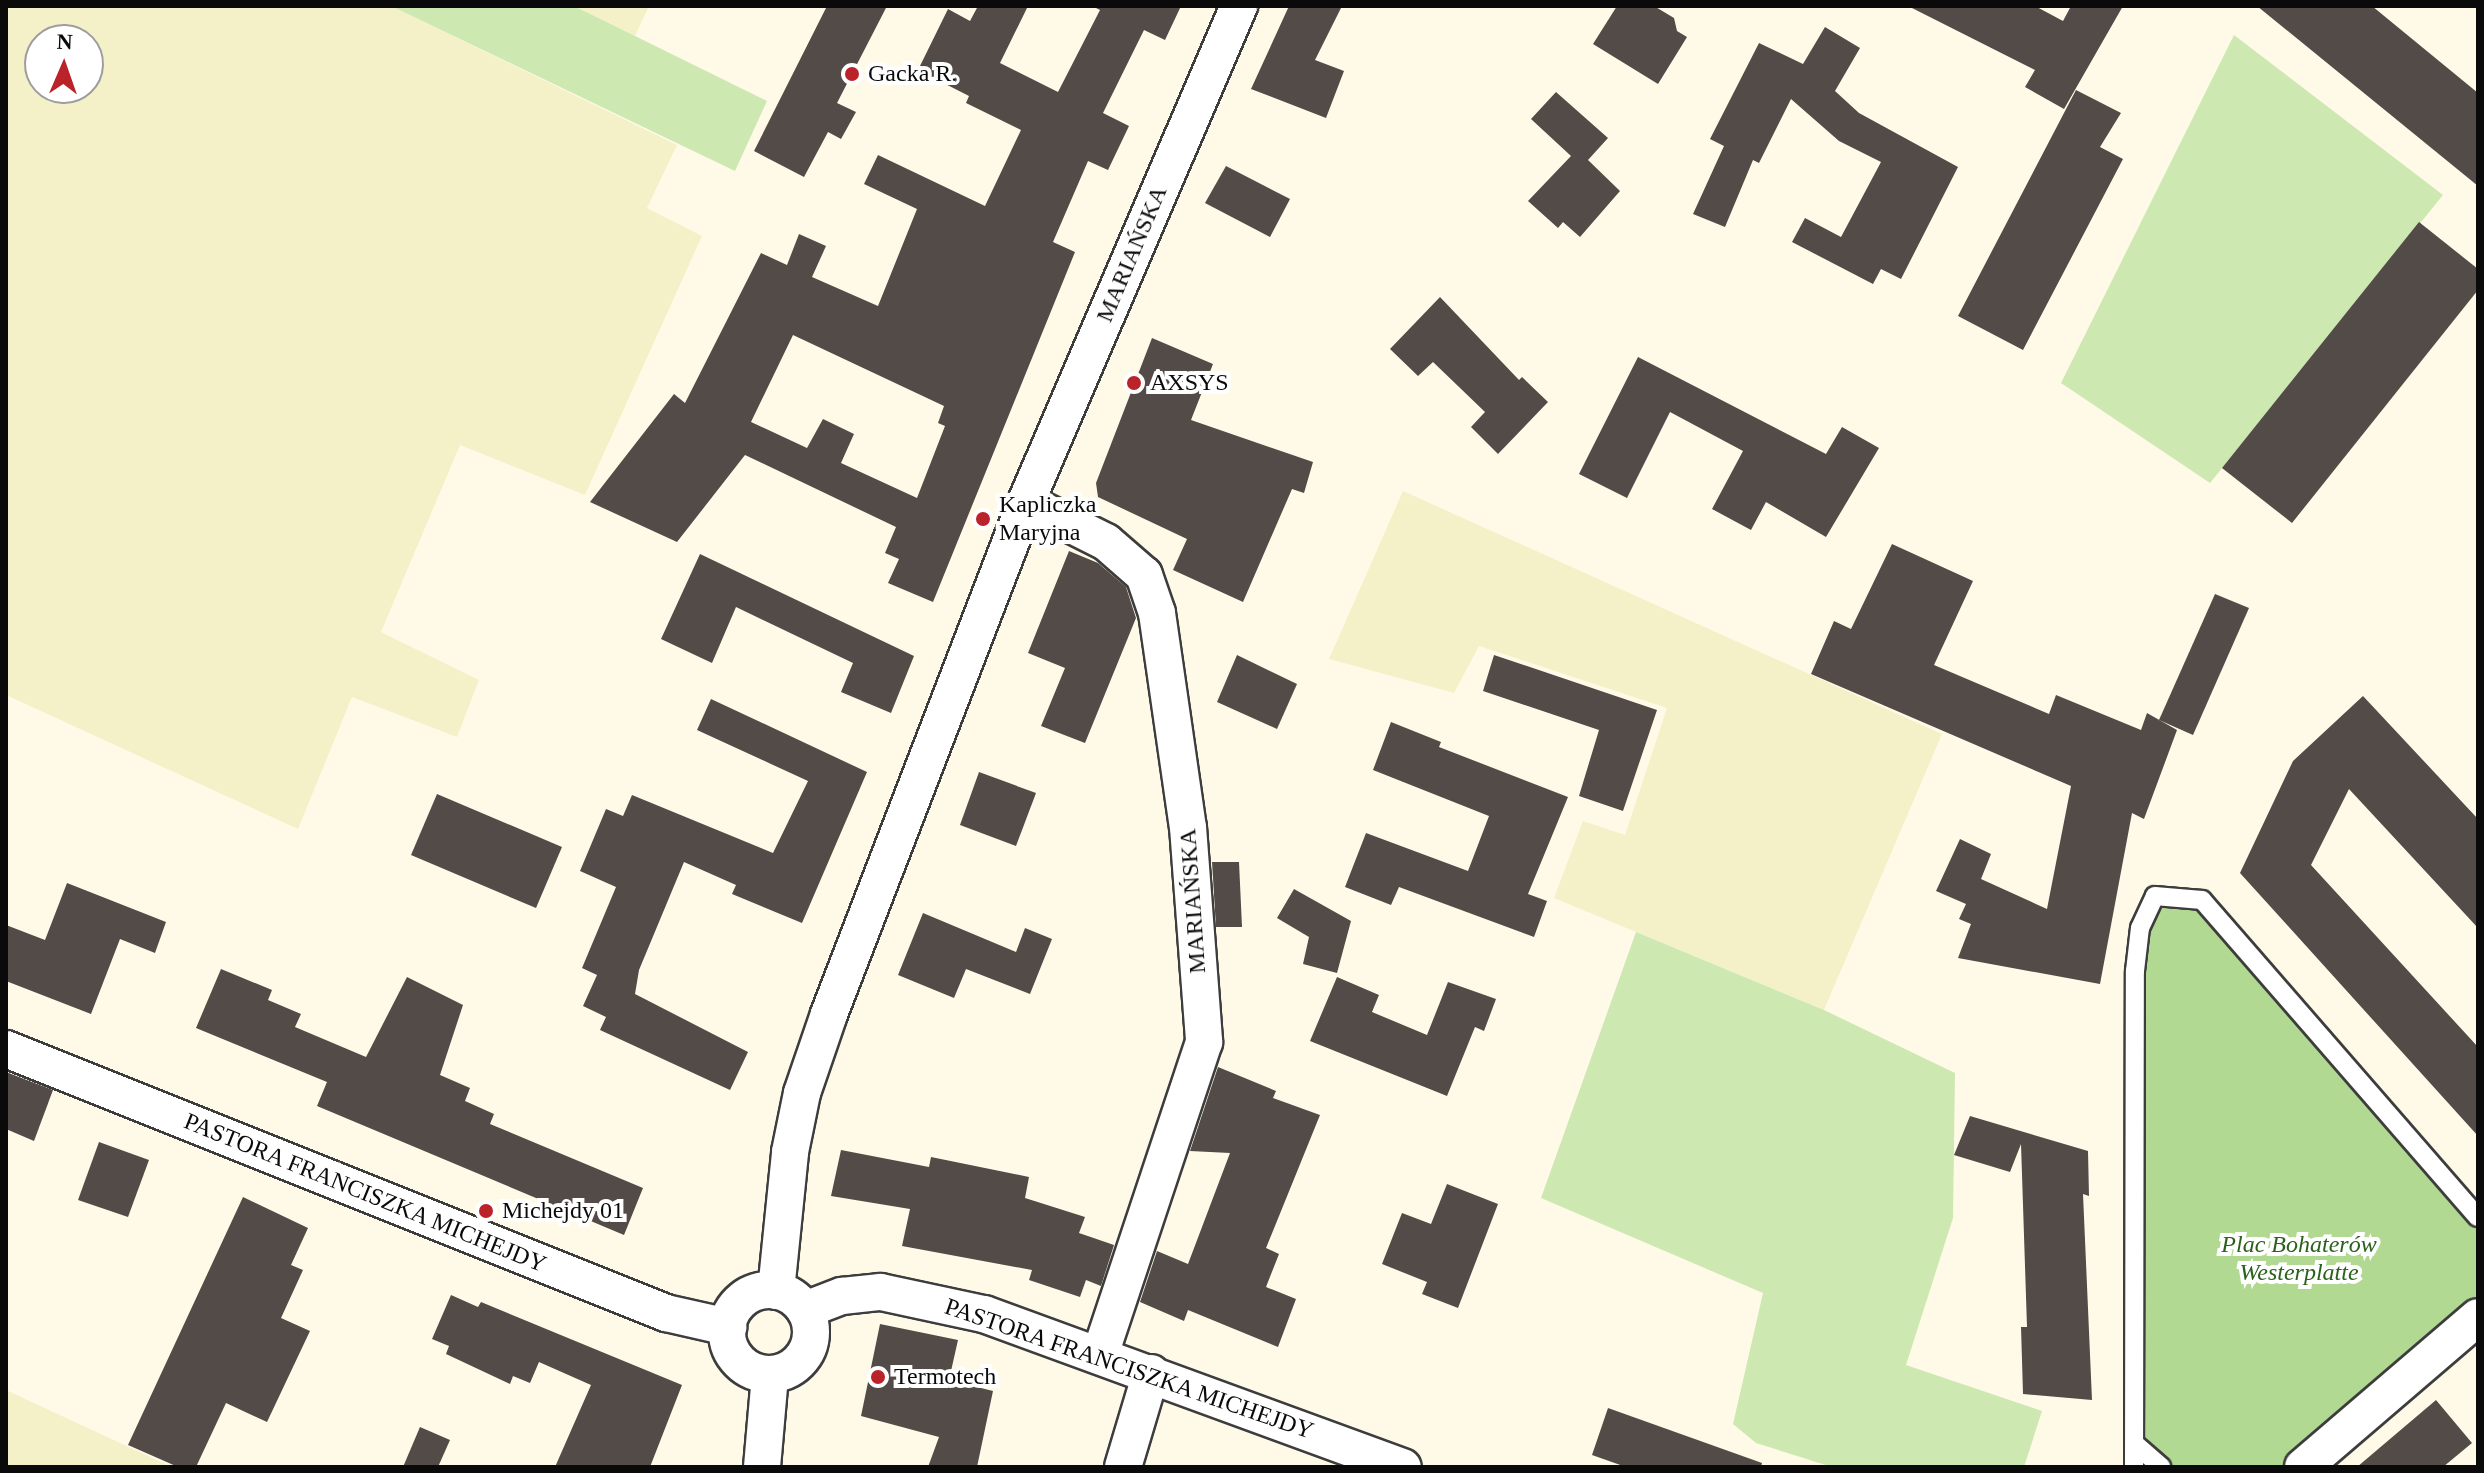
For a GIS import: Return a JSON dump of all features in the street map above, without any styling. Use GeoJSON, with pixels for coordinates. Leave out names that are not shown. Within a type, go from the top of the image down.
{"type":"FeatureCollection","features":[{"type":"Feature","properties":{"kind":"street","name":"MARIAŃSKA"},"geometry":{"type":"LineString","coordinates":[[791,1300],[802,1093],[1026,502],[1239,6]]}},
{"type":"Feature","properties":{"kind":"street","name":"MARIAŃSKA"},"geometry":{"type":"LineString","coordinates":[[1026,502],[1106,542],[1144,575],[1157,613],[1188,827],[1204,1042],[1100,1355]]}},
{"type":"Feature","properties":{"kind":"street","name":"PASTORA FRANCISZKA MICHEJDY"},"geometry":{"type":"LineString","coordinates":[[6,1049],[666,1313],[728,1327]]}},
{"type":"Feature","properties":{"kind":"street","name":"PASTORA FRANCISZKA MICHEJDY"},"geometry":{"type":"LineString","coordinates":[[791,1300],[881,1292],[984,1314],[1403,1467]]}},
{"type":"Feature","properties":{"kind":"street"},"geometry":{"type":"LineString","coordinates":[[748,1296],[791,1300],[812,1330],[808,1349],[790,1370],[770,1375],[747,1368],[735,1357],[728,1327],[732,1312],[748,1296]]}},
{"type":"Feature","properties":{"kind":"street"},"geometry":{"type":"LineString","coordinates":[[2303,1467],[2478,1317]]}},
{"type":"Feature","properties":{"kind":"street"},"geometry":{"type":"LineString","coordinates":[[1123,1467],[1151,1373]]}},
{"type":"Feature","properties":{"kind":"street"},"geometry":{"type":"LineString","coordinates":[[762,1467],[770,1375]]}},
{"type":"Feature","properties":{"kind":"lane"},"geometry":{"type":"LineString","coordinates":[[2134,1467],[2135,971],[2140,928],[2155,896],[2202,900],[2478,1217]]}},
{"type":"Feature","properties":{"kind":"lane"},"geometry":{"type":"LineString","coordinates":[[2135,1444],[2161,1467]]}},
{"type":"Feature","properties":{"kind":"shaded area"},"geometry":{"type":"Polygon","coordinates":[[[6,6],[391,6],[677,145],[647,208],[702,236],[585,495],[460,445],[381,632],[479,680],[457,737],[352,697],[298,829],[6,695],[6,6]]]}},
{"type":"Feature","properties":{"kind":"shaded area"},"geometry":{"type":"Polygon","coordinates":[[[574,6],[649,6],[635,36],[574,6]]]}},
{"type":"Feature","properties":{"kind":"shaded area"},"geometry":{"type":"Polygon","coordinates":[[[1403,491],[1942,734],[1824,1010],[1554,898],[1583,821],[1625,835],[1667,708],[1479,646],[1454,693],[1329,659],[1403,491]]]}},
{"type":"Feature","properties":{"kind":"shaded area"},"geometry":{"type":"Polygon","coordinates":[[[6,1390],[172,1467],[6,1467],[6,1390]]]}},
{"type":"Feature","properties":{"kind":"green space"},"geometry":{"type":"Polygon","coordinates":[[[391,6],[574,6],[767,101],[735,171],[391,6]]]}},
{"type":"Feature","properties":{"kind":"green space"},"geometry":{"type":"Polygon","coordinates":[[[2234,35],[2443,195],[2210,483],[2061,383],[2234,35]]]}},
{"type":"Feature","properties":{"kind":"green space","name":"Plac Bohaterów Westerplatte"},"geometry":{"type":"Polygon","coordinates":[[[2155,896],[2202,900],[2478,1217],[2478,1317],[2303,1467],[2161,1467],[2135,1444],[2135,971],[2155,896]]]}},
{"type":"Feature","properties":{"kind":"green space"},"geometry":{"type":"Polygon","coordinates":[[[1636,932],[1824,1010],[1955,1073],[1953,1218],[1906,1365],[2042,1411],[2024,1467],[1832,1467],[1756,1443],[1733,1424],[1763,1293],[1541,1198],[1636,932]]]}},
{"type":"Feature","properties":{"kind":"building"},"geometry":{"type":"Polygon","coordinates":[[[827,6],[887,6],[837,103],[856,112],[841,139],[828,132],[804,177],[754,151],[827,6]]]}},
{"type":"Feature","properties":{"kind":"building"},"geometry":{"type":"Polygon","coordinates":[[[978,6],[1028,6],[1000,63],[1058,92],[1100,10],[1092,6],[1181,6],[1165,40],[1144,30],[1103,113],[1129,126],[1108,170],[1088,161],[1053,242],[1075,252],[933,602],[888,583],[899,559],[885,553],[896,527],[745,455],[677,542],[590,502],[674,394],[685,403],[761,253],[787,265],[799,234],[826,246],[812,277],[878,306],[917,209],[864,184],[878,155],[985,206],[1021,130],[966,103],[969,96],[918,70],[948,9],[970,21],[978,6]],[[793,335],[751,422],[807,448],[823,419],[854,434],[841,463],[917,498],[945,426],[938,423],[944,406],[793,335]]]}},
{"type":"Feature","properties":{"kind":"building"},"geometry":{"type":"Polygon","coordinates":[[[1289,6],[1342,6],[1315,60],[1344,71],[1326,118],[1251,89],[1289,6]]]}},
{"type":"Feature","properties":{"kind":"building"},"geometry":{"type":"Polygon","coordinates":[[[1617,6],[1654,6],[1674,18],[1677,31],[1687,37],[1658,84],[1593,44],[1617,6]]]}},
{"type":"Feature","properties":{"kind":"building"},"geometry":{"type":"Polygon","coordinates":[[[1908,6],[2035,6],[2063,21],[2071,6],[2123,6],[2064,109],[2025,87],[2035,70],[1908,6]]]}},
{"type":"Feature","properties":{"kind":"building"},"geometry":{"type":"Polygon","coordinates":[[[2257,6],[2372,6],[2478,93],[2478,186],[2257,6]]]}},
{"type":"Feature","properties":{"kind":"building"},"geometry":{"type":"Polygon","coordinates":[[[1825,27],[1860,48],[1835,91],[1859,113],[1958,167],[1901,279],[1881,269],[1873,284],[1792,242],[1805,218],[1841,237],[1881,162],[1839,141],[1791,99],[1759,163],[1753,160],[1725,227],[1693,214],[1724,146],[1710,139],[1759,43],[1803,64],[1825,27]]]}},
{"type":"Feature","properties":{"kind":"building"},"geometry":{"type":"Polygon","coordinates":[[[2076,90],[2121,113],[2100,147],[2123,159],[2023,350],[1958,316],[2076,90]]]}},
{"type":"Feature","properties":{"kind":"building"},"geometry":{"type":"Polygon","coordinates":[[[1556,92],[1608,138],[1588,160],[1620,191],[1580,237],[1563,222],[1558,228],[1528,201],[1571,156],[1531,119],[1556,92]]]}},
{"type":"Feature","properties":{"kind":"building"},"geometry":{"type":"Polygon","coordinates":[[[1226,166],[1290,199],[1270,237],[1205,203],[1226,166]]]}},
{"type":"Feature","properties":{"kind":"building"},"geometry":{"type":"Polygon","coordinates":[[[2419,222],[2478,269],[2478,290],[2292,523],[2222,468],[2419,222]]]}},
{"type":"Feature","properties":{"kind":"building"},"geometry":{"type":"Polygon","coordinates":[[[1440,297],[1519,380],[1522,377],[1548,402],[1498,454],[1471,427],[1485,412],[1433,362],[1418,376],[1390,349],[1440,297]]]}},
{"type":"Feature","properties":{"kind":"building"},"geometry":{"type":"Polygon","coordinates":[[[1152,338],[1213,364],[1191,420],[1313,462],[1304,493],[1292,489],[1243,602],[1173,570],[1187,539],[1098,497],[1096,483],[1152,338]]]}},
{"type":"Feature","properties":{"kind":"building"},"geometry":{"type":"Polygon","coordinates":[[[1638,357],[1826,454],[1842,427],[1879,448],[1826,537],[1766,502],[1751,530],[1712,509],[1743,451],[1670,412],[1627,498],[1579,474],[1638,357]]]}},
{"type":"Feature","properties":{"kind":"building"},"geometry":{"type":"Polygon","coordinates":[[[1892,544],[1973,581],[1934,665],[2049,714],[2056,695],[2141,730],[2147,713],[2177,730],[2144,819],[2132,813],[2100,984],[1958,958],[1971,924],[1959,919],[1966,904],[1936,891],[1960,839],[1991,854],[1981,879],[2047,909],[2071,786],[1811,674],[1834,621],[1851,629],[1892,544]]]}},
{"type":"Feature","properties":{"kind":"building"},"geometry":{"type":"Polygon","coordinates":[[[1069,551],[1098,563],[1126,587],[1136,618],[1085,743],[1041,726],[1065,668],[1028,653],[1069,551]]]}},
{"type":"Feature","properties":{"kind":"building"},"geometry":{"type":"Polygon","coordinates":[[[700,554],[914,656],[891,713],[841,692],[853,663],[736,607],[712,663],[661,639],[700,554]]]}},
{"type":"Feature","properties":{"kind":"building"},"geometry":{"type":"Polygon","coordinates":[[[2215,594],[2249,608],[2193,735],[2159,720],[2215,594]]]}},
{"type":"Feature","properties":{"kind":"building"},"geometry":{"type":"Polygon","coordinates":[[[1237,655],[1297,684],[1277,729],[1217,702],[1237,655]]]}},
{"type":"Feature","properties":{"kind":"building"},"geometry":{"type":"Polygon","coordinates":[[[1494,655],[1657,710],[1623,811],[1579,796],[1599,730],[1483,691],[1494,655]]]}},
{"type":"Feature","properties":{"kind":"building"},"geometry":{"type":"Polygon","coordinates":[[[2363,696],[2478,819],[2478,928],[2349,789],[2311,865],[2478,1047],[2478,1136],[2240,873],[2293,761],[2363,696]]]}},
{"type":"Feature","properties":{"kind":"building"},"geometry":{"type":"Polygon","coordinates":[[[711,699],[867,772],[802,923],[732,894],[736,885],[684,862],[639,970],[635,994],[748,1052],[730,1090],[600,1030],[606,1017],[583,1006],[597,975],[582,968],[616,887],[580,871],[606,809],[623,816],[632,795],[773,853],[808,781],[697,730],[711,699]]]}},
{"type":"Feature","properties":{"kind":"building"},"geometry":{"type":"Polygon","coordinates":[[[1391,722],[1441,742],[1439,747],[1568,797],[1528,894],[1547,901],[1534,937],[1399,887],[1391,905],[1345,887],[1366,833],[1468,871],[1489,816],[1373,770],[1391,722]]]}},
{"type":"Feature","properties":{"kind":"building"},"geometry":{"type":"Polygon","coordinates":[[[979,772],[1036,793],[1016,846],[960,825],[979,772]]]}},
{"type":"Feature","properties":{"kind":"building"},"geometry":{"type":"Polygon","coordinates":[[[437,794],[562,847],[536,908],[411,855],[437,794]]]}},
{"type":"Feature","properties":{"kind":"building"},"geometry":{"type":"Polygon","coordinates":[[[1212,862],[1239,862],[1242,927],[1216,927],[1212,862]]]}},
{"type":"Feature","properties":{"kind":"building"},"geometry":{"type":"Polygon","coordinates":[[[67,883],[166,922],[155,953],[120,939],[91,1014],[6,981],[6,925],[45,940],[67,883]]]}},
{"type":"Feature","properties":{"kind":"building"},"geometry":{"type":"Polygon","coordinates":[[[1294,889],[1351,921],[1337,973],[1303,964],[1309,937],[1277,918],[1294,889]]]}},
{"type":"Feature","properties":{"kind":"building"},"geometry":{"type":"Polygon","coordinates":[[[923,913],[1016,952],[1025,928],[1052,939],[1030,994],[966,969],[954,998],[898,975],[923,913]]]}},
{"type":"Feature","properties":{"kind":"building"},"geometry":{"type":"Polygon","coordinates":[[[221,969],[272,990],[268,1000],[301,1014],[295,1027],[366,1057],[407,977],[463,1005],[440,1075],[470,1088],[465,1101],[494,1114],[490,1124],[643,1188],[624,1235],[317,1106],[327,1082],[196,1028],[221,969]]]}},
{"type":"Feature","properties":{"kind":"building"},"geometry":{"type":"Polygon","coordinates":[[[1337,977],[1379,995],[1372,1012],[1427,1035],[1448,982],[1496,999],[1484,1031],[1475,1027],[1447,1096],[1310,1041],[1337,977]]]}},
{"type":"Feature","properties":{"kind":"building"},"geometry":{"type":"Polygon","coordinates":[[[1218,1067],[1276,1091],[1273,1098],[1320,1115],[1266,1248],[1279,1254],[1266,1287],[1296,1299],[1278,1347],[1188,1310],[1184,1321],[1140,1302],[1157,1251],[1188,1264],[1230,1153],[1190,1151],[1218,1067]]]}},
{"type":"Feature","properties":{"kind":"building"},"geometry":{"type":"Polygon","coordinates":[[[6,1072],[53,1090],[34,1141],[6,1129],[6,1072]]]}},
{"type":"Feature","properties":{"kind":"building"},"geometry":{"type":"Polygon","coordinates":[[[1970,1116],[2088,1151],[2089,1196],[2083,1194],[2092,1400],[2023,1394],[2021,1327],[2027,1327],[2021,1144],[2010,1172],[1954,1155],[1970,1116]]]}},
{"type":"Feature","properties":{"kind":"building"},"geometry":{"type":"Polygon","coordinates":[[[99,1142],[149,1160],[128,1217],[78,1200],[99,1142]]]}},
{"type":"Feature","properties":{"kind":"building"},"geometry":{"type":"Polygon","coordinates":[[[841,1150],[929,1167],[931,1157],[1029,1177],[1025,1198],[1085,1217],[1079,1233],[1114,1245],[1101,1286],[1086,1280],[1080,1297],[1029,1280],[1032,1270],[902,1246],[910,1209],[831,1196],[841,1150]]]}},
{"type":"Feature","properties":{"kind":"building"},"geometry":{"type":"Polygon","coordinates":[[[1447,1184],[1498,1204],[1458,1308],[1422,1294],[1427,1282],[1382,1264],[1402,1213],[1431,1224],[1447,1184]]]}},
{"type":"Feature","properties":{"kind":"building"},"geometry":{"type":"Polygon","coordinates":[[[243,1197],[308,1228],[291,1265],[303,1270],[281,1318],[310,1331],[267,1422],[226,1403],[196,1467],[178,1467],[128,1445],[243,1197]]]}},
{"type":"Feature","properties":{"kind":"building"},"geometry":{"type":"Polygon","coordinates":[[[451,1295],[478,1307],[481,1302],[682,1385],[650,1467],[555,1467],[591,1385],[539,1362],[530,1383],[513,1376],[510,1384],[446,1354],[449,1346],[432,1339],[451,1295]]]}},
{"type":"Feature","properties":{"kind":"building"},"geometry":{"type":"Polygon","coordinates":[[[880,1324],[958,1340],[949,1380],[993,1391],[977,1467],[928,1467],[939,1437],[861,1416],[880,1324]]]}},
{"type":"Feature","properties":{"kind":"building"},"geometry":{"type":"Polygon","coordinates":[[[2436,1400],[2472,1443],[2443,1467],[2357,1467],[2436,1400]]]}},
{"type":"Feature","properties":{"kind":"building"},"geometry":{"type":"Polygon","coordinates":[[[1608,1408],[1762,1463],[1761,1467],[1626,1467],[1592,1455],[1608,1408]]]}},
{"type":"Feature","properties":{"kind":"building"},"geometry":{"type":"Polygon","coordinates":[[[420,1427],[450,1440],[438,1467],[403,1467],[420,1427]]]}},
{"type":"Feature","properties":{"kind":"place","name":"Gacka R."},"geometry":{"type":"Point","coordinates":[852,74]}},
{"type":"Feature","properties":{"kind":"place","name":"AXSYS"},"geometry":{"type":"Point","coordinates":[1134,383]}},
{"type":"Feature","properties":{"kind":"place","name":"Kapliczka Maryjna"},"geometry":{"type":"Point","coordinates":[983,519]}},
{"type":"Feature","properties":{"kind":"place","name":"Michejdy 01"},"geometry":{"type":"Point","coordinates":[486,1211]}},
{"type":"Feature","properties":{"kind":"place","name":"Termotech"},"geometry":{"type":"Point","coordinates":[878,1377]}}]}
